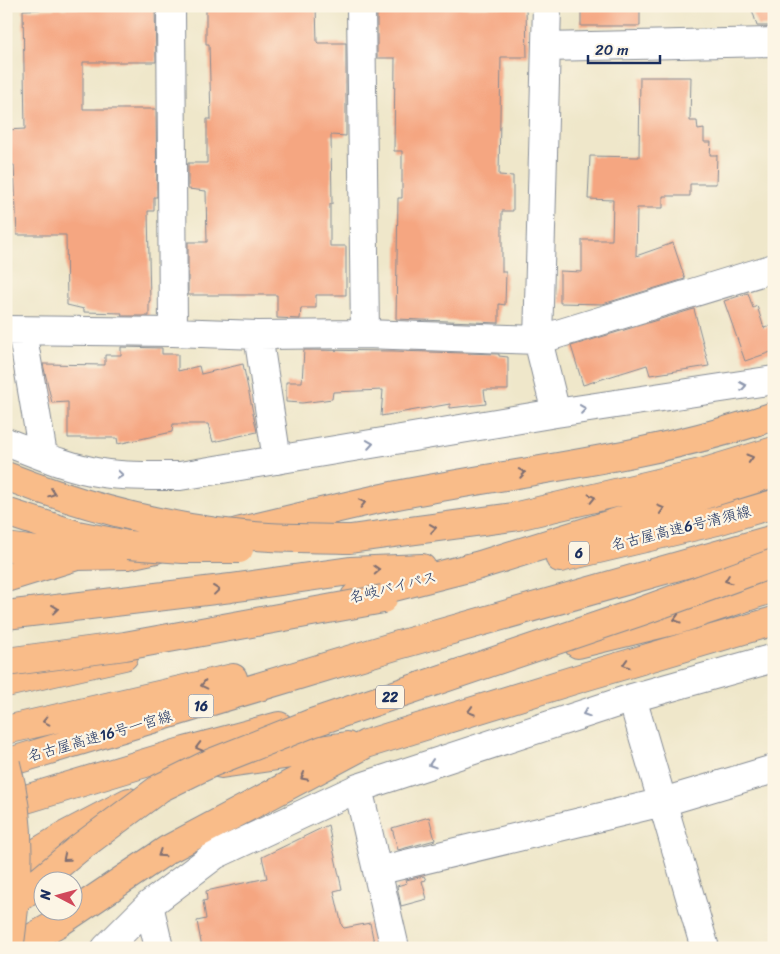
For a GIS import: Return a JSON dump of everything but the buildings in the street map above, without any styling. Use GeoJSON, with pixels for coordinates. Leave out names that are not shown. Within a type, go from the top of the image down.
{"type":"FeatureCollection","features":[{"type":"Feature","properties":{"kind":"highway"},"geometry":{"type":"LineString","coordinates":[[6,547],[77,556],[128,555],[315,515],[391,496],[699,439],[774,416]]}},
{"type":"Feature","properties":{"kind":"highway"},"geometry":{"type":"LineString","coordinates":[[6,512],[77,535],[128,544],[183,549],[239,549],[350,539],[512,517],[705,472],[774,452]]}},
{"type":"Feature","properties":{"kind":"highway","name":"名岐バイパス"},"geometry":{"type":"LineString","coordinates":[[6,683],[70,669],[480,565],[774,473]]}},
{"type":"Feature","properties":{"kind":"highway"},"geometry":{"type":"LineString","coordinates":[[6,476],[82,504],[136,518],[243,536],[350,539]]}},
{"type":"Feature","properties":{"kind":"highway","name":"名古屋高速6号清須線"},"geometry":{"type":"LineString","coordinates":[[6,662],[125,646],[383,599],[717,521],[774,504]]}},
{"type":"Feature","properties":{"kind":"highway"},"geometry":{"type":"LineString","coordinates":[[6,730],[410,636],[774,528]]}},
{"type":"Feature","properties":{"kind":"highway","name":"名古屋高速16号一宮線"},"geometry":{"type":"LineString","coordinates":[[6,764],[395,646],[774,540]]}},
{"type":"Feature","properties":{"kind":"highway"},"geometry":{"type":"LineString","coordinates":[[6,578],[77,556]]}},
{"type":"Feature","properties":{"kind":"highway"},"geometry":{"type":"LineString","coordinates":[[6,871],[92,820],[211,763],[312,723],[642,611],[774,563]]}},
{"type":"Feature","properties":{"kind":"highway"},"geometry":{"type":"LineString","coordinates":[[6,615],[231,588],[350,571],[480,565]]}},
{"type":"Feature","properties":{"kind":"highway","name":"22"},"geometry":{"type":"LineString","coordinates":[[6,805],[185,751],[388,698],[478,668],[677,620],[774,588]]}},
{"type":"Feature","properties":{"kind":"highway"},"geometry":{"type":"LineString","coordinates":[[63,787],[366,744],[774,621]]}},
{"type":"Feature","properties":{"kind":"highway"},"geometry":{"type":"LineString","coordinates":[[14,948],[60,922],[167,850],[366,744]]}},
{"type":"Feature","properties":{"kind":"highway"},"geometry":{"type":"LineString","coordinates":[[6,764],[11,781],[17,840],[18,886],[9,948]]}},
{"type":"Feature","properties":{"kind":"highway"},"geometry":{"type":"LineString","coordinates":[[6,909],[78,849],[160,788]]}},
{"type":"Feature","properties":{"kind":"street"},"geometry":{"type":"LineString","coordinates":[[171,6],[173,332]]}},
{"type":"Feature","properties":{"kind":"street"},"geometry":{"type":"LineString","coordinates":[[361,6],[365,334]]}},
{"type":"Feature","properties":{"kind":"street"},"geometry":{"type":"LineString","coordinates":[[547,6],[538,340],[556,413]]}},
{"type":"Feature","properties":{"kind":"street"},"geometry":{"type":"LineString","coordinates":[[546,47],[774,42]]}},
{"type":"Feature","properties":{"kind":"street"},"geometry":{"type":"LineString","coordinates":[[44,455],[14,331],[173,332],[258,335],[365,334],[538,340],[774,268]]}},
{"type":"Feature","properties":{"kind":"street"},"geometry":{"type":"LineString","coordinates":[[258,335],[277,460]]}},
{"type":"Feature","properties":{"kind":"street"},"geometry":{"type":"LineString","coordinates":[[6,442],[62,463],[102,473],[142,477],[180,476],[556,413],[774,380]]}},
{"type":"Feature","properties":{"kind":"street"},"geometry":{"type":"LineString","coordinates":[[106,948],[149,905],[216,855],[358,788],[632,698],[774,658]]}},
{"type":"Feature","properties":{"kind":"street"},"geometry":{"type":"LineString","coordinates":[[632,698],[705,948]]}},
{"type":"Feature","properties":{"kind":"street"},"geometry":{"type":"LineString","coordinates":[[377,871],[663,802],[774,769]]}},
{"type":"Feature","properties":{"kind":"street"},"geometry":{"type":"LineString","coordinates":[[358,788],[395,948]]}},
{"type":"Feature","properties":{"kind":"street"},"geometry":{"type":"LineString","coordinates":[[149,905],[159,948]]}}]}
